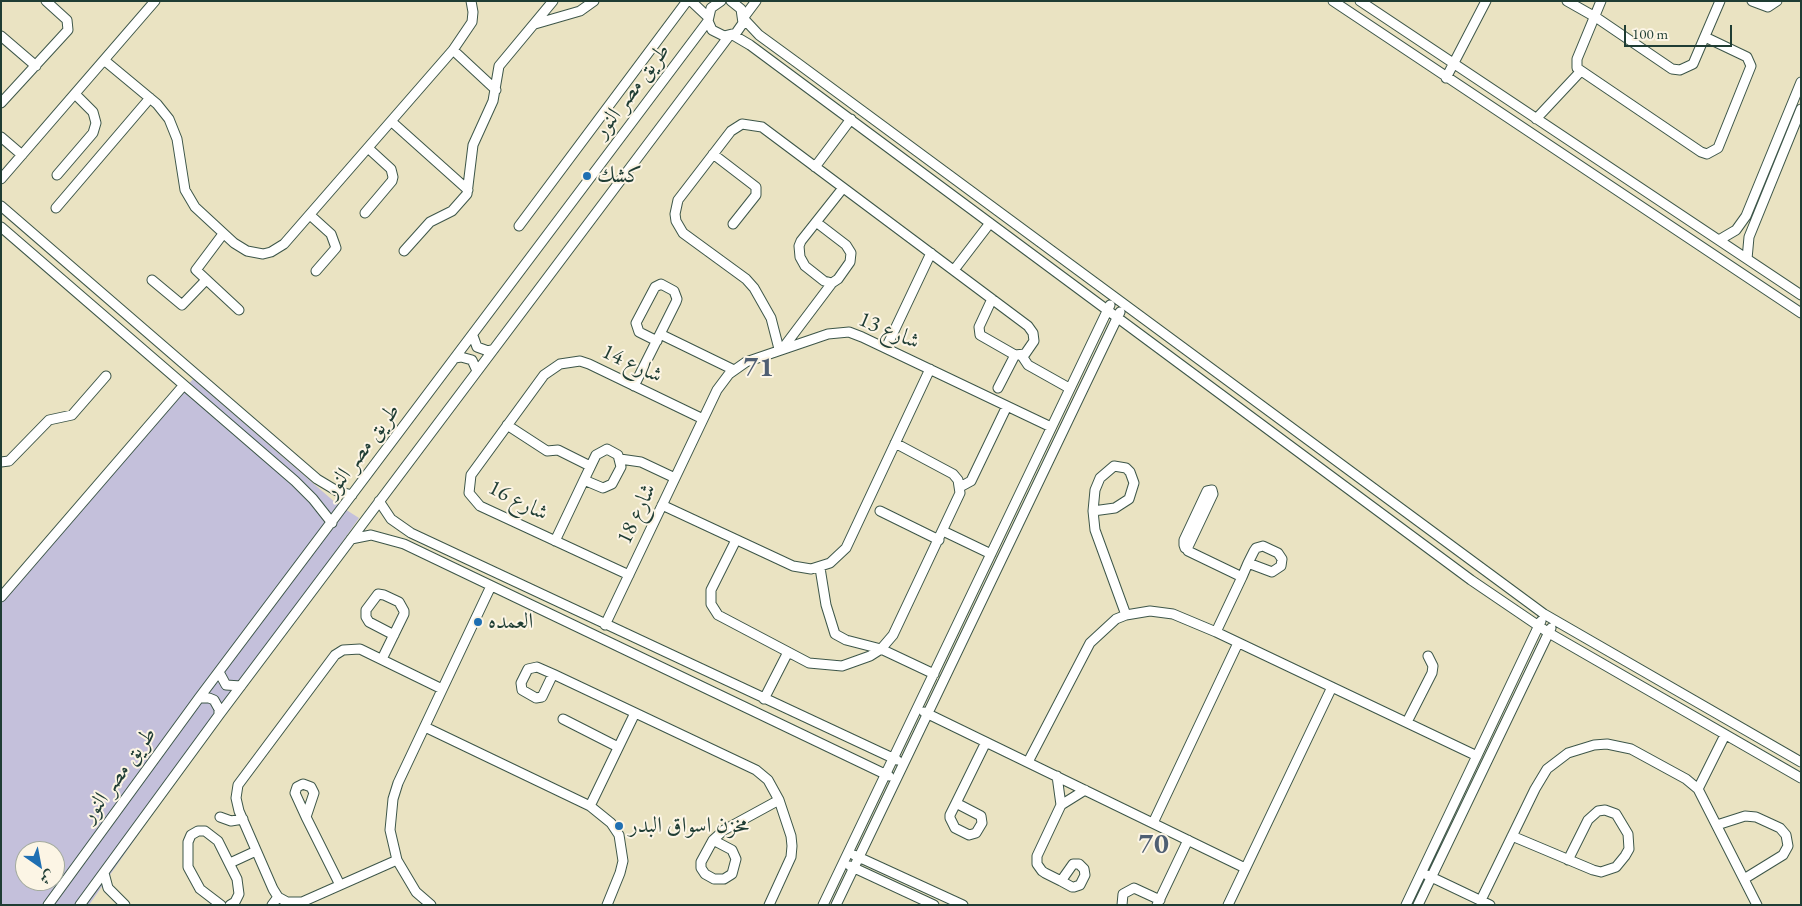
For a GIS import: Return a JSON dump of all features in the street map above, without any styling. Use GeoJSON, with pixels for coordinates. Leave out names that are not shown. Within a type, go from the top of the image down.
{"type":"FeatureCollection","features":[{"type":"Feature","properties":{"kind":"street"},"geometry":{"type":"LineString","coordinates":[[1,103],[69,27],[67,20],[46,1]]}},
{"type":"Feature","properties":{"kind":"street"},"geometry":{"type":"LineString","coordinates":[[1,179],[155,1]]}},
{"type":"Feature","properties":{"kind":"street"},"geometry":{"type":"LineString","coordinates":[[104,60],[164,112],[174,130],[182,178],[189,198],[223,234],[247,251],[262,254],[271,252],[284,244],[453,50],[472,22],[474,12],[471,1]]}},
{"type":"Feature","properties":{"kind":"street"},"geometry":{"type":"LineString","coordinates":[[404,251],[430,222],[452,211],[468,190],[473,145],[496,90],[497,74],[503,59],[553,1]]}},
{"type":"Feature","properties":{"kind":"street"},"geometry":{"type":"LineString","coordinates":[[532,25],[580,11],[594,1]]}},
{"type":"Feature","properties":{"kind":"street"},"geometry":{"type":"LineString","coordinates":[[519,226],[687,1]]}},
{"type":"Feature","properties":{"kind":"street","name":"طريق مصر النور"},"geometry":{"type":"LineString","coordinates":[[48,905],[198,698],[332,523],[708,19],[711,8],[720,1]]}},
{"type":"Feature","properties":{"kind":"street"},"geometry":{"type":"LineString","coordinates":[[731,1],[741,9],[744,18],[759,35],[1123,306],[1544,614],[1801,762]]}},
{"type":"Feature","properties":{"kind":"street"},"geometry":{"type":"LineString","coordinates":[[744,18],[756,1]]}},
{"type":"Feature","properties":{"kind":"street"},"geometry":{"type":"LineString","coordinates":[[1333,1],[1801,313]]}},
{"type":"Feature","properties":{"kind":"street"},"geometry":{"type":"LineString","coordinates":[[1360,1],[1801,295]]}},
{"type":"Feature","properties":{"kind":"street"},"geometry":{"type":"LineString","coordinates":[[1446,78],[1485,4],[1476,1]]}},
{"type":"Feature","properties":{"kind":"street"},"geometry":{"type":"LineString","coordinates":[[1567,1],[1595,17],[1672,69],[1687,68],[1693,64],[1720,1]]}},
{"type":"Feature","properties":{"kind":"street"},"geometry":{"type":"LineString","coordinates":[[1602,1],[1577,59],[1576,64],[1580,72],[1701,152],[1707,154],[1718,148],[1751,66],[1747,57],[1705,38]]}},
{"type":"Feature","properties":{"kind":"street"},"geometry":{"type":"LineString","coordinates":[[1752,1],[1768,7],[1777,1]]}},
{"type":"Feature","properties":{"kind":"street"},"geometry":{"type":"LineString","coordinates":[[696,3],[708,19],[715,33],[731,36],[750,45],[1471,580],[1549,633],[1801,778]]}},
{"type":"Feature","properties":{"kind":"street","name":"طريق مصر النور"},"geometry":{"type":"LineString","coordinates":[[80,905],[219,715],[477,371],[731,36],[742,28],[744,18]]}},
{"type":"Feature","properties":{"kind":"street"},"geometry":{"type":"LineString","coordinates":[[750,45],[752,39],[759,35]]}},
{"type":"Feature","properties":{"kind":"street"},"geometry":{"type":"LineString","coordinates":[[1,36],[36,66]]}},
{"type":"Feature","properties":{"kind":"street"},"geometry":{"type":"LineString","coordinates":[[453,50],[496,90]]}},
{"type":"Feature","properties":{"kind":"street"},"geometry":{"type":"LineString","coordinates":[[1426,63],[1434,51]]}},
{"type":"Feature","properties":{"kind":"street"},"geometry":{"type":"LineString","coordinates":[[1536,119],[1580,72]]}},
{"type":"Feature","properties":{"kind":"street"},"geometry":{"type":"LineString","coordinates":[[1719,240],[1728,236],[1741,225],[1801,82]]}},
{"type":"Feature","properties":{"kind":"street"},"geometry":{"type":"LineString","coordinates":[[57,175],[95,128],[93,112],[75,94]]}},
{"type":"Feature","properties":{"kind":"street"},"geometry":{"type":"LineString","coordinates":[[56,208],[150,98]]}},
{"type":"Feature","properties":{"kind":"street"},"geometry":{"type":"LineString","coordinates":[[1747,259],[1747,244],[1752,230],[1801,109]]}},
{"type":"Feature","properties":{"kind":"street"},"geometry":{"type":"LineString","coordinates":[[815,167],[851,119]]}},
{"type":"Feature","properties":{"kind":"street"},"geometry":{"type":"LineString","coordinates":[[392,122],[468,190]]}},
{"type":"Feature","properties":{"kind":"street"},"geometry":{"type":"LineString","coordinates":[[781,349],[772,318],[754,288],[746,279],[684,233],[676,221],[678,200],[731,130],[742,124],[762,127],[1028,326],[1033,333],[1034,341],[1019,355],[998,388],[999,391],[993,400]]}},
{"type":"Feature","properties":{"kind":"street"},"geometry":{"type":"LineString","coordinates":[[1,137],[22,154]]}},
{"type":"Feature","properties":{"kind":"street"},"geometry":{"type":"LineString","coordinates":[[365,212],[392,181],[393,177],[391,169],[368,148]]}},
{"type":"Feature","properties":{"kind":"street"},"geometry":{"type":"LineString","coordinates":[[713,154],[756,187],[756,195],[733,224]]}},
{"type":"Feature","properties":{"kind":"street"},"geometry":{"type":"LineString","coordinates":[[832,283],[824,281],[805,266],[800,257],[801,240],[843,188]]}},
{"type":"Feature","properties":{"kind":"street"},"geometry":{"type":"LineString","coordinates":[[1,206],[317,479],[337,491],[352,495]]}},
{"type":"Feature","properties":{"kind":"street"},"geometry":{"type":"LineString","coordinates":[[310,215],[331,234],[336,248],[316,271]]}},
{"type":"Feature","properties":{"kind":"street"},"geometry":{"type":"LineString","coordinates":[[781,349],[832,283],[838,280],[850,262],[851,253],[846,245],[816,222]]}},
{"type":"Feature","properties":{"kind":"street"},"geometry":{"type":"LineString","coordinates":[[954,270],[990,223]]}},
{"type":"Feature","properties":{"kind":"street"},"geometry":{"type":"LineString","coordinates":[[1741,225],[1752,230]]}},
{"type":"Feature","properties":{"kind":"street"},"geometry":{"type":"LineString","coordinates":[[1,227],[54,271],[305,492],[332,523]]}},
{"type":"Feature","properties":{"kind":"street"},"geometry":{"type":"LineString","coordinates":[[223,234],[196,267],[196,272],[239,310]]}},
{"type":"Feature","properties":{"kind":"street"},"geometry":{"type":"LineString","coordinates":[[886,348],[931,253]]}},
{"type":"Feature","properties":{"kind":"street"},"geometry":{"type":"LineString","coordinates":[[54,271],[61,268],[63,263],[61,258]]}},
{"type":"Feature","properties":{"kind":"street"},"geometry":{"type":"LineString","coordinates":[[71,287],[72,279],[76,275],[82,275]]}},
{"type":"Feature","properties":{"kind":"street"},"geometry":{"type":"LineString","coordinates":[[152,280],[182,305],[206,280]]}},
{"type":"Feature","properties":{"kind":"street"},"geometry":{"type":"LineString","coordinates":[[634,386],[658,338],[676,302],[674,291],[664,285],[656,286],[636,323],[639,332],[658,338],[734,370]]}},
{"type":"Feature","properties":{"kind":"street"},"geometry":{"type":"LineString","coordinates":[[824,905],[1113,298]]}},
{"type":"Feature","properties":{"kind":"street"},"geometry":{"type":"LineString","coordinates":[[992,299],[979,332],[984,338],[1019,355],[1028,366],[1069,388]]}},
{"type":"Feature","properties":{"kind":"street"},"geometry":{"type":"LineString","coordinates":[[836,905],[1123,306]]}},
{"type":"Feature","properties":{"kind":"street","name":"شارع 13"},"geometry":{"type":"LineString","coordinates":[[703,419],[720,385],[734,370],[746,362],[781,349],[842,332],[856,334],[1051,427]]}},
{"type":"Feature","properties":{"kind":"street"},"geometry":{"type":"LineString","coordinates":[[472,336],[477,346],[482,350],[494,349]]}},
{"type":"Feature","properties":{"kind":"street"},"geometry":{"type":"LineString","coordinates":[[455,358],[461,356],[472,360],[477,371]]}},
{"type":"Feature","properties":{"kind":"street","name":"شارع 14"},"geometry":{"type":"LineString","coordinates":[[544,375],[560,364],[580,361],[703,419]]}},
{"type":"Feature","properties":{"kind":"street"},"geometry":{"type":"LineString","coordinates":[[662,506],[793,566],[802,569],[820,568],[834,560],[846,548],[930,369]]}},
{"type":"Feature","properties":{"kind":"street","name":"شارع 16"},"geometry":{"type":"LineString","coordinates":[[544,375],[471,475],[469,492],[480,506],[629,575]]}},
{"type":"Feature","properties":{"kind":"street"},"geometry":{"type":"LineString","coordinates":[[1,462],[8,461],[49,420],[72,415],[106,376]]}},
{"type":"Feature","properties":{"kind":"street"},"geometry":{"type":"LineString","coordinates":[[1,597],[183,386]]}},
{"type":"Feature","properties":{"kind":"street"},"geometry":{"type":"LineString","coordinates":[[960,487],[971,481],[1007,406]]}},
{"type":"Feature","properties":{"kind":"street","name":"شارع 18"},"geometry":{"type":"LineString","coordinates":[[605,625],[703,419]]}},
{"type":"Feature","properties":{"kind":"street"},"geometry":{"type":"LineString","coordinates":[[507,426],[547,452],[558,450],[590,466]]}},
{"type":"Feature","properties":{"kind":"street"},"geometry":{"type":"LineString","coordinates":[[736,540],[711,590],[714,610],[723,619],[809,663],[831,666],[855,663],[880,649],[893,635],[959,498],[960,487],[958,480],[947,469],[895,443]]}},
{"type":"Feature","properties":{"kind":"street"},"geometry":{"type":"LineString","coordinates":[[555,541],[590,466],[596,455],[603,450],[615,452],[620,459],[621,467],[609,486],[600,487],[584,480]]}},
{"type":"Feature","properties":{"kind":"street"},"geometry":{"type":"LineString","coordinates":[[620,459],[641,462],[675,478]]}},
{"type":"Feature","properties":{"kind":"street"},"geometry":{"type":"LineString","coordinates":[[1092,511],[1120,506],[1129,499],[1134,483],[1130,472],[1120,466],[1114,466],[1104,473],[1095,490],[1092,511],[1095,530],[1126,615]]}},
{"type":"Feature","properties":{"kind":"street"},"geometry":{"type":"LineString","coordinates":[[305,492],[317,479]]}},
{"type":"Feature","properties":{"kind":"street"},"geometry":{"type":"LineString","coordinates":[[1187,550],[1213,494],[1211,489],[1207,491],[1184,540],[1187,550],[1242,576]]}},
{"type":"Feature","properties":{"kind":"street"},"geometry":{"type":"LineString","coordinates":[[380,502],[391,519],[403,529],[652,648],[904,763]]}},
{"type":"Feature","properties":{"kind":"street"},"geometry":{"type":"LineString","coordinates":[[866,504],[877,512],[880,510],[990,554]]}},
{"type":"Feature","properties":{"kind":"street"},"geometry":{"type":"LineString","coordinates":[[351,539],[371,535],[391,540],[896,780]]}},
{"type":"Feature","properties":{"kind":"street"},"geometry":{"type":"LineString","coordinates":[[1216,632],[1248,563]]}},
{"type":"Feature","properties":{"kind":"street"},"geometry":{"type":"LineString","coordinates":[[820,568],[826,605],[835,634],[846,640],[880,649],[934,674]]}},
{"type":"Feature","properties":{"kind":"street"},"geometry":{"type":"LineString","coordinates":[[430,905],[416,892],[397,860],[390,830],[393,799],[490,586]]}},
{"type":"Feature","properties":{"kind":"street"},"geometry":{"type":"LineString","coordinates":[[382,659],[394,635],[404,614],[404,608],[399,602],[378,594],[373,598],[366,617],[369,622],[394,635]]}},
{"type":"Feature","properties":{"kind":"street"},"geometry":{"type":"LineString","coordinates":[[549,614],[555,602]]}},
{"type":"Feature","properties":{"kind":"street"},"geometry":{"type":"LineString","coordinates":[[1028,762],[1090,643],[1106,626],[1126,615],[1138,612],[1162,612],[1184,618],[1477,756]]}},
{"type":"Feature","properties":{"kind":"street"},"geometry":{"type":"LineString","coordinates":[[1406,905],[1544,614]]}},
{"type":"Feature","properties":{"kind":"street"},"geometry":{"type":"LineString","coordinates":[[1418,905],[1555,621]]}},
{"type":"Feature","properties":{"kind":"street"},"geometry":{"type":"LineString","coordinates":[[1153,823],[1238,643]]}},
{"type":"Feature","properties":{"kind":"street"},"geometry":{"type":"LineString","coordinates":[[397,860],[297,903],[286,902],[278,897],[243,819],[236,798],[241,779],[336,655],[347,648],[356,648],[382,659],[442,689]]}},
{"type":"Feature","properties":{"kind":"street"},"geometry":{"type":"LineString","coordinates":[[646,660],[652,648]]}},
{"type":"Feature","properties":{"kind":"street"},"geometry":{"type":"LineString","coordinates":[[764,699],[788,652]]}},
{"type":"Feature","properties":{"kind":"street"},"geometry":{"type":"LineString","coordinates":[[1407,722],[1432,674],[1433,666],[1428,656]]}},
{"type":"Feature","properties":{"kind":"street"},"geometry":{"type":"LineString","coordinates":[[218,672],[222,682],[226,685],[231,687],[241,686]]}},
{"type":"Feature","properties":{"kind":"street"},"geometry":{"type":"LineString","coordinates":[[553,674],[756,770],[768,780],[778,800],[791,836],[792,852],[770,905]]}},
{"type":"Feature","properties":{"kind":"street"},"geometry":{"type":"LineString","coordinates":[[1228,905],[1332,687]]}},
{"type":"Feature","properties":{"kind":"street"},"geometry":{"type":"LineString","coordinates":[[198,698],[214,700],[217,704],[219,715]]}},
{"type":"Feature","properties":{"kind":"street"},"geometry":{"type":"LineString","coordinates":[[917,708],[1245,868]]}},
{"type":"Feature","properties":{"kind":"street"},"geometry":{"type":"LineString","coordinates":[[590,806],[635,713]]}},
{"type":"Feature","properties":{"kind":"street"},"geometry":{"type":"LineString","coordinates":[[563,719],[618,747]]}},
{"type":"Feature","properties":{"kind":"street"},"geometry":{"type":"LineString","coordinates":[[425,727],[590,806],[611,823],[619,835],[622,848],[620,873],[607,905]]}},
{"type":"Feature","properties":{"kind":"street"},"geometry":{"type":"LineString","coordinates":[[1698,789],[1725,735]]}},
{"type":"Feature","properties":{"kind":"street"},"geometry":{"type":"LineString","coordinates":[[956,803],[986,742]]}},
{"type":"Feature","properties":{"kind":"street"},"geometry":{"type":"LineString","coordinates":[[1481,900],[1537,784],[1547,769],[1568,753],[1581,748],[1607,744],[1630,750],[1686,779],[1698,789],[1718,824],[1757,905]]}},
{"type":"Feature","properties":{"kind":"street"},"geometry":{"type":"LineString","coordinates":[[1057,776],[1061,805]]}},
{"type":"Feature","properties":{"kind":"street"},"geometry":{"type":"LineString","coordinates":[[1061,881],[1042,871],[1036,860],[1038,852],[1061,805],[1085,790]]}},
{"type":"Feature","properties":{"kind":"street"},"geometry":{"type":"LineString","coordinates":[[713,840],[732,850],[736,859],[732,874],[724,879],[714,879],[705,874],[701,868],[701,862],[713,840],[724,830],[778,800]]}},
{"type":"Feature","properties":{"kind":"street"},"geometry":{"type":"LineString","coordinates":[[1512,836],[1568,860],[1593,870],[1609,871],[1625,856],[1628,849],[1628,834],[1616,814],[1605,810],[1598,811],[1588,820],[1568,860]]}},
{"type":"Feature","properties":{"kind":"street"},"geometry":{"type":"LineString","coordinates":[[1718,824],[1745,816],[1756,817],[1780,828],[1786,835],[1788,846],[1783,855],[1744,879]]}},
{"type":"Feature","properties":{"kind":"street"},"geometry":{"type":"LineString","coordinates":[[220,817],[231,822],[243,819]]}},
{"type":"Feature","properties":{"kind":"street"},"geometry":{"type":"LineString","coordinates":[[306,817],[340,885]]}},
{"type":"Feature","properties":{"kind":"street"},"geometry":{"type":"LineString","coordinates":[[221,905],[205,895],[191,875],[187,850],[191,835],[202,831],[210,834],[221,845],[230,863],[239,889],[238,898],[230,905]]}},
{"type":"Feature","properties":{"kind":"street"},"geometry":{"type":"LineString","coordinates":[[1122,905],[1123,894],[1134,888],[1159,902],[1188,840]]}},
{"type":"Feature","properties":{"kind":"street"},"geometry":{"type":"LineString","coordinates":[[230,863],[256,851]]}},
{"type":"Feature","properties":{"kind":"street"},"geometry":{"type":"LineString","coordinates":[[848,852],[963,905]]}},
{"type":"Feature","properties":{"kind":"street"},"geometry":{"type":"LineString","coordinates":[[843,863],[934,905]]}},
{"type":"Feature","properties":{"kind":"street"},"geometry":{"type":"LineString","coordinates":[[104,873],[108,888],[126,905]]}},
{"type":"Feature","properties":{"kind":"street"},"geometry":{"type":"LineString","coordinates":[[1421,873],[1490,905]]}},
{"type":"Feature","properties":{"kind":"street"},"geometry":{"type":"LineString","coordinates":[[272,905],[278,897]]}},
{"type":"Feature","properties":{"kind":"shaded area"},"geometry":{"type":"Polygon","coordinates":[[[193,379],[337,504],[359,518],[89,905],[1,905],[1,600],[193,379]]]}},
{"type":"Feature","properties":{"kind":"place","name":"كشك"},"geometry":{"type":"Point","coordinates":[587,176]}},
{"type":"Feature","properties":{"kind":"place","name":"العمده"},"geometry":{"type":"Point","coordinates":[478,622]}},
{"type":"Feature","properties":{"kind":"place","name":"مخزن اسواق البدر"},"geometry":{"type":"Point","coordinates":[619,826]}},
{"type":"Feature","properties":{"kind":"district","name":"71"},"geometry":{"type":"Point","coordinates":[759,368]}},
{"type":"Feature","properties":{"kind":"district","name":"70"},"geometry":{"type":"Point","coordinates":[1154,845]}}]}
